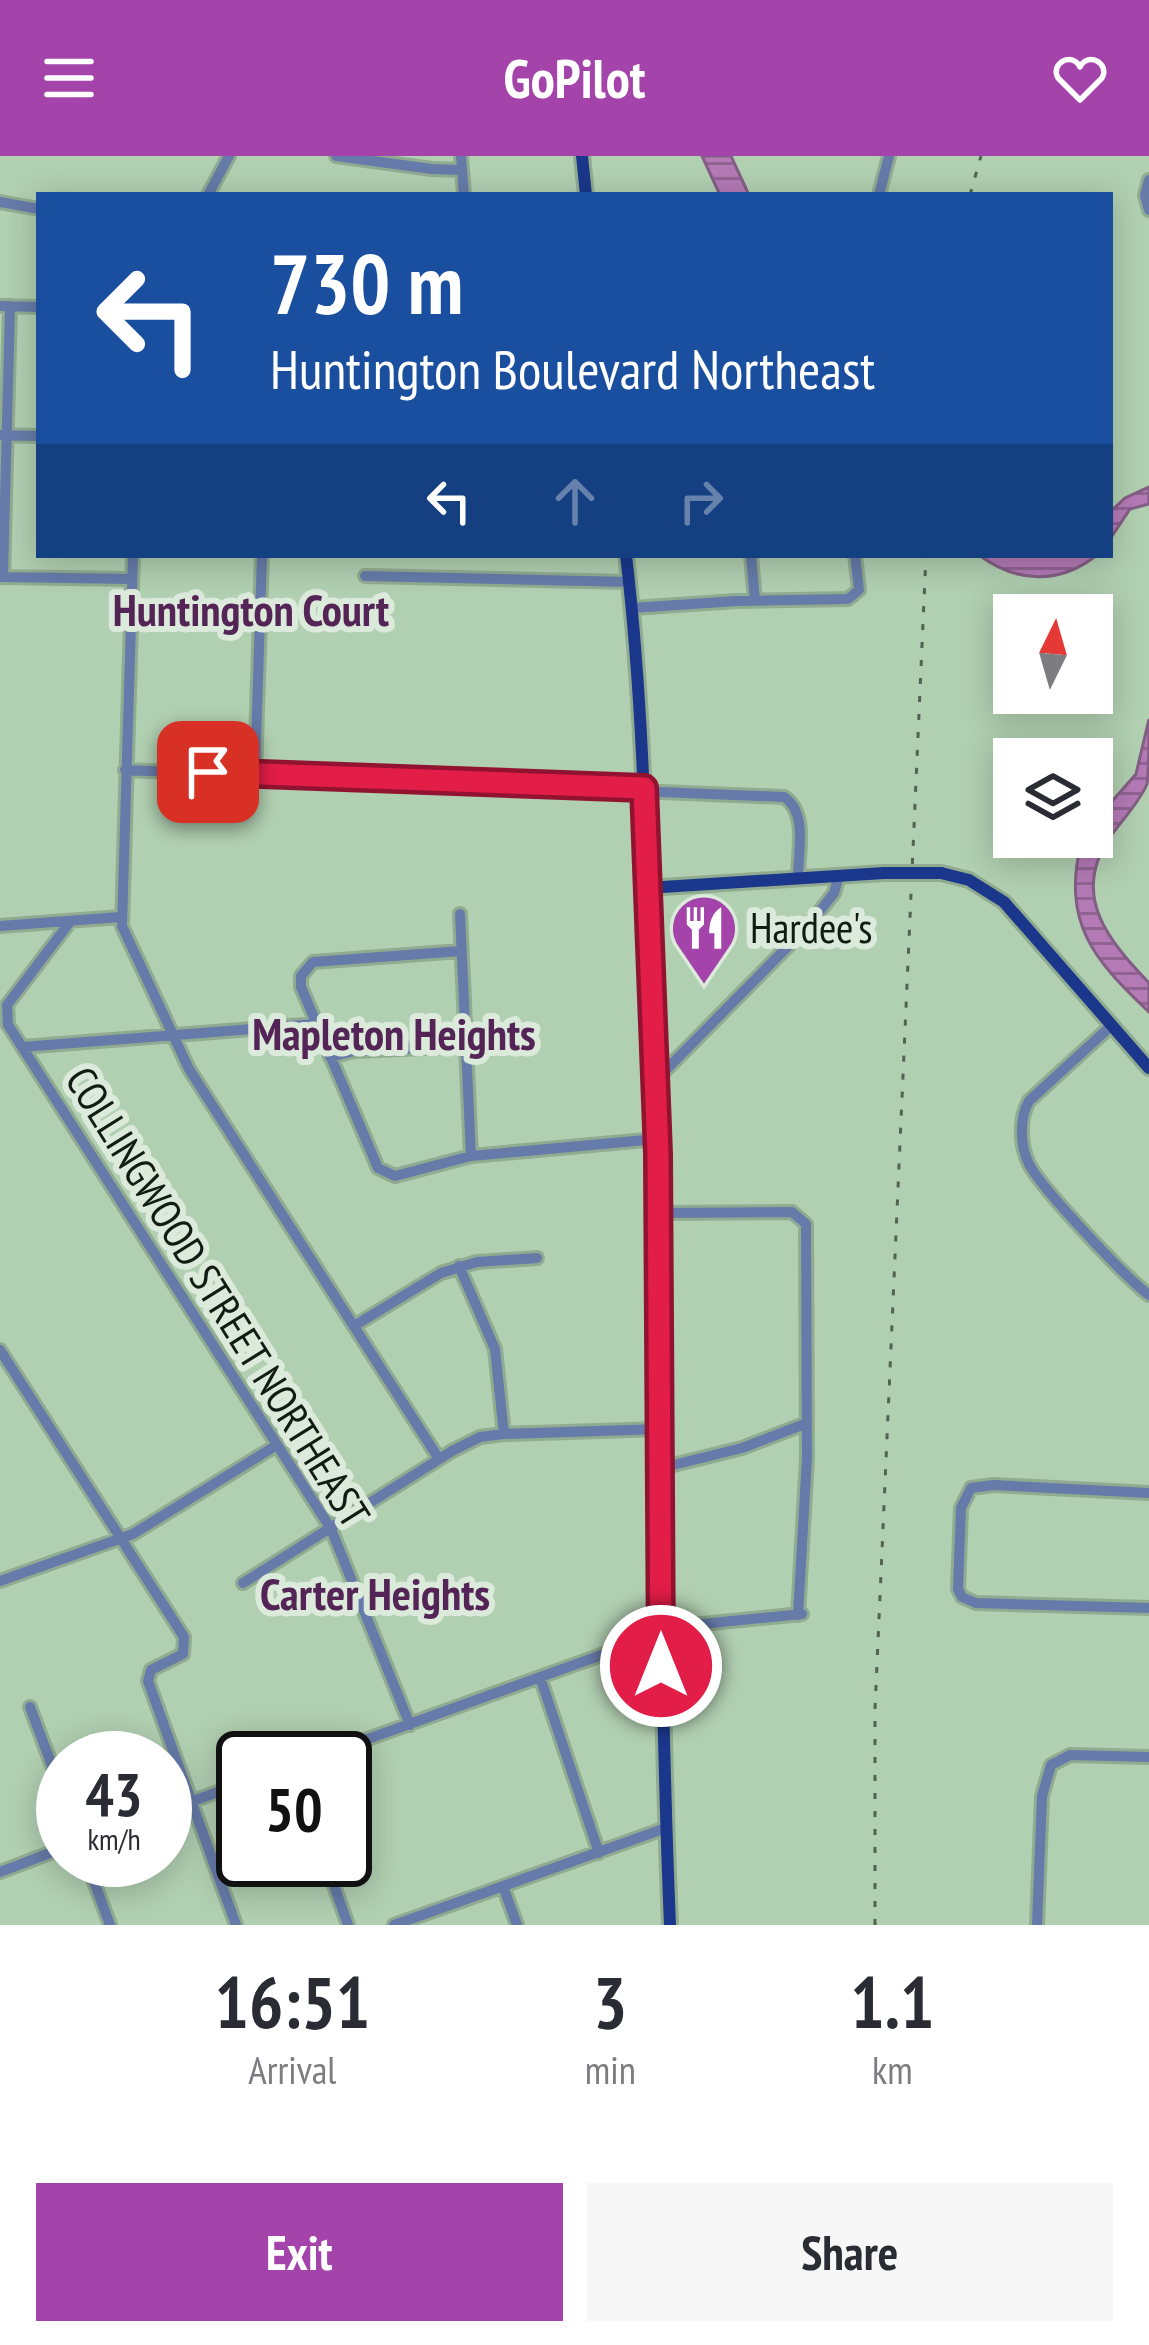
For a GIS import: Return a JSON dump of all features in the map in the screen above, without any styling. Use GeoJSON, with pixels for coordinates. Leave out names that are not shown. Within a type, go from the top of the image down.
{"type":"FeatureCollection","features":[{"type":"Feature","properties":{"kind":"main road"},"geometry":{"type":"LineString","coordinates":[[582,156],[586,192]]}},
{"type":"Feature","properties":{"kind":"main road"},"geometry":{"type":"LineString","coordinates":[[626,558],[644,788],[657,1139],[661,1633],[670,1925]]}},
{"type":"Feature","properties":{"kind":"main road"},"geometry":{"type":"LineString","coordinates":[[647,889],[884,873],[941,873],[969,880],[1004,902],[1149,1068]]}},
{"type":"Feature","properties":{"kind":"street"},"geometry":{"type":"LineString","coordinates":[[210,192],[229,156]]}},
{"type":"Feature","properties":{"kind":"street"},"geometry":{"type":"LineString","coordinates":[[336,156],[432,170],[461,163]]}},
{"type":"Feature","properties":{"kind":"street"},"geometry":{"type":"LineString","coordinates":[[880,192],[889,156]]}},
{"type":"Feature","properties":{"kind":"street"},"geometry":{"type":"LineString","coordinates":[[1149,180],[1145,202],[1149,209]]}},
{"type":"Feature","properties":{"kind":"street"},"geometry":{"type":"LineString","coordinates":[[0,202],[36,208]]}},
{"type":"Feature","properties":{"kind":"street"},"geometry":{"type":"LineString","coordinates":[[36,307],[5,306],[2,577],[132,579]]}},
{"type":"Feature","properties":{"kind":"street"},"geometry":{"type":"LineString","coordinates":[[4,435],[36,436]]}},
{"type":"Feature","properties":{"kind":"street"},"geometry":{"type":"LineString","coordinates":[[133,558],[120,917],[171,1036],[439,1460]]}},
{"type":"Feature","properties":{"kind":"street"},"geometry":{"type":"LineString","coordinates":[[255,774],[262,558]]}},
{"type":"Feature","properties":{"kind":"street"},"geometry":{"type":"LineString","coordinates":[[751,558],[755,601]]}},
{"type":"Feature","properties":{"kind":"street"},"geometry":{"type":"LineString","coordinates":[[633,608],[854,597],[859,590],[855,558]]}},
{"type":"Feature","properties":{"kind":"street"},"geometry":{"type":"LineString","coordinates":[[365,576],[630,582]]}},
{"type":"Feature","properties":{"kind":"street"},"geometry":{"type":"LineString","coordinates":[[125,770],[644,788],[790,800],[799,816],[798,878]]}},
{"type":"Feature","properties":{"kind":"street"},"geometry":{"type":"LineString","coordinates":[[654,1082],[809,926],[834,892],[838,875]]}},
{"type":"Feature","properties":{"kind":"street"},"geometry":{"type":"LineString","coordinates":[[460,914],[471,1156]]}},
{"type":"Feature","properties":{"kind":"street"},"geometry":{"type":"LineString","coordinates":[[0,926],[120,917]]}},
{"type":"Feature","properties":{"kind":"street","name":"COLLINGWOOD STREET NORTHEAST"},"geometry":{"type":"LineString","coordinates":[[70,922],[7,1005],[5,1017],[331,1528],[410,1725]]}},
{"type":"Feature","properties":{"kind":"street"},"geometry":{"type":"LineString","coordinates":[[461,952],[313,962],[303,970],[301,987],[373,1159],[383,1172],[401,1175],[471,1156],[657,1139]]}},
{"type":"Feature","properties":{"kind":"street"},"geometry":{"type":"LineString","coordinates":[[22,1047],[316,1024]]}},
{"type":"Feature","properties":{"kind":"street"},"geometry":{"type":"LineString","coordinates":[[1112,1025],[1038,1093],[1022,1115],[1030,1167],[1117,1266],[1149,1295]]}},
{"type":"Feature","properties":{"kind":"street"},"geometry":{"type":"LineString","coordinates":[[330,1057],[354,1051],[466,1046]]}},
{"type":"Feature","properties":{"kind":"street"},"geometry":{"type":"LineString","coordinates":[[372,1738],[661,1633],[704,1622],[800,1615],[807,1423],[806,1229],[798,1214],[658,1213]]}},
{"type":"Feature","properties":{"kind":"street"},"geometry":{"type":"LineString","coordinates":[[354,1326],[459,1266],[537,1258]]}},
{"type":"Feature","properties":{"kind":"street"},"geometry":{"type":"LineString","coordinates":[[459,1266],[495,1349],[504,1434]]}},
{"type":"Feature","properties":{"kind":"street"},"geometry":{"type":"LineString","coordinates":[[0,1350],[184,1637],[185,1649],[179,1657],[151,1670],[147,1679],[166,1731]]}},
{"type":"Feature","properties":{"kind":"street"},"geometry":{"type":"LineString","coordinates":[[661,1468],[708,1458],[807,1423]]}},
{"type":"Feature","properties":{"kind":"street"},"geometry":{"type":"LineString","coordinates":[[243,1583],[480,1437],[661,1429]]}},
{"type":"Feature","properties":{"kind":"street"},"geometry":{"type":"LineString","coordinates":[[0,1581],[121,1539],[277,1445]]}},
{"type":"Feature","properties":{"kind":"street"},"geometry":{"type":"LineString","coordinates":[[1149,1492],[976,1486],[963,1497],[959,1594],[976,1603],[1149,1608]]}},
{"type":"Feature","properties":{"kind":"street"},"geometry":{"type":"LineString","coordinates":[[539,1677],[599,1853]]}},
{"type":"Feature","properties":{"kind":"street"},"geometry":{"type":"LineString","coordinates":[[30,1708],[39,1731]]}},
{"type":"Feature","properties":{"kind":"street"},"geometry":{"type":"LineString","coordinates":[[1037,1925],[1042,1796],[1051,1765],[1070,1755],[1149,1757]]}},
{"type":"Feature","properties":{"kind":"street"},"geometry":{"type":"LineString","coordinates":[[192,1805],[236,1925]]}},
{"type":"Feature","properties":{"kind":"street"},"geometry":{"type":"LineString","coordinates":[[394,1925],[665,1828]]}},
{"type":"Feature","properties":{"kind":"street"},"geometry":{"type":"LineString","coordinates":[[0,1872],[36,1858]]}},
{"type":"Feature","properties":{"kind":"street"},"geometry":{"type":"LineString","coordinates":[[503,1886],[517,1925]]}},
{"type":"Feature","properties":{"kind":"street"},"geometry":{"type":"LineString","coordinates":[[96,1887],[110,1925]]}},
{"type":"Feature","properties":{"kind":"street"},"geometry":{"type":"LineString","coordinates":[[335,1887],[348,1925]]}},
{"type":"Feature","properties":{"kind":"shaded area"},"geometry":{"type":"Polygon","coordinates":[[[702,156],[731,156],[748,192],[719,192],[702,156]]]}},
{"type":"Feature","properties":{"kind":"shaded area"},"geometry":{"type":"Polygon","coordinates":[[[1149,487],[1149,504],[1130,509],[1113,534],[1113,509],[1149,487]]]}},
{"type":"Feature","properties":{"kind":"shaded area"},"geometry":{"type":"Polygon","coordinates":[[[984,558],[1093,558],[1068,572],[1038,577],[984,558]]]}},
{"type":"Feature","properties":{"kind":"shaded area"},"geometry":{"type":"Polygon","coordinates":[[[1149,719],[1147,784],[1113,833],[1113,800],[1136,774],[1149,719]]]}},
{"type":"Feature","properties":{"kind":"shaded area"},"geometry":{"type":"Polygon","coordinates":[[[1078,858],[1099,858],[1094,898],[1120,951],[1149,983],[1149,1012],[1112,974],[1087,938],[1079,918],[1078,858]]]}},
{"type":"Feature","properties":{"kind":"railway"},"geometry":{"type":"LineString","coordinates":[[971,192],[981,156]]}},
{"type":"Feature","properties":{"kind":"railway"},"geometry":{"type":"LineString","coordinates":[[875,1925],[875,1709],[926,558]]}},
{"type":"Feature","properties":{"kind":"place","name":"Hardee's"},"geometry":{"type":"Point","coordinates":[704,987]}},
{"type":"Feature","properties":{"kind":"district","name":"Huntington Court"},"geometry":{"type":"Point","coordinates":[251,610]}},
{"type":"Feature","properties":{"kind":"district","name":"Mapleton Heights"},"geometry":{"type":"Point","coordinates":[394,1034]}},
{"type":"Feature","properties":{"kind":"district","name":"Carter Heights"},"geometry":{"type":"Point","coordinates":[375,1594]}},
{"type":"Feature","properties":{"kind":"route"},"geometry":{"type":"LineString","coordinates":[[208,772],[644,788],[658,1154],[661,1666]]}}]}
